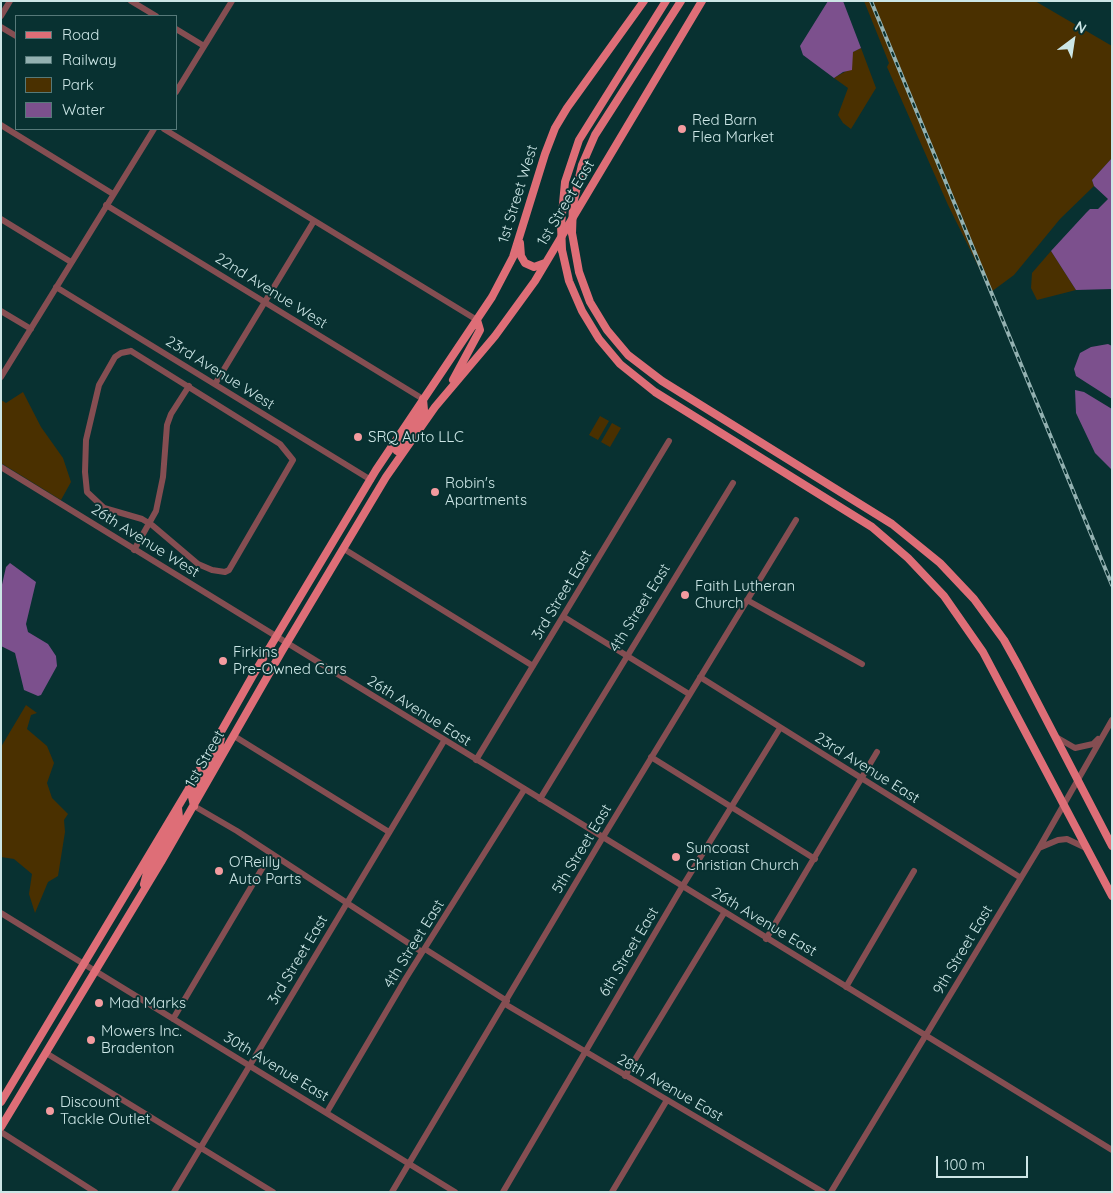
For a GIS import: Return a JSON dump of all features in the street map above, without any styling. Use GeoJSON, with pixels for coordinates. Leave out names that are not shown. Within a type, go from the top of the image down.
{"type":"FeatureCollection","features":[{"type":"Feature","properties":{"kind":"main road","name":"1st Street West"},"geometry":{"type":"LineString","coordinates":[[423,399],[503,278],[520,238],[545,154],[558,123],[644,1]]}},
{"type":"Feature","properties":{"kind":"main road"},"geometry":{"type":"LineString","coordinates":[[666,1],[579,140],[565,182],[560,225],[562,250],[569,281],[582,311],[599,340],[624,368],[655,392],[858,518],[897,547],[934,584],[958,613],[983,652],[1062,805],[1112,896]]}},
{"type":"Feature","properties":{"kind":"main road"},"geometry":{"type":"LineString","coordinates":[[681,1],[594,135],[580,170],[573,204],[572,233],[576,261],[586,293],[601,321],[620,347],[636,362],[662,381],[892,524],[940,563],[974,599],[993,624],[1056,737],[1112,846]]}},
{"type":"Feature","properties":{"kind":"main road","name":"1st Street East"},"geometry":{"type":"LineString","coordinates":[[435,407],[502,326],[546,263],[702,1]]}},
{"type":"Feature","properties":{"kind":"main road"},"geometry":{"type":"LineString","coordinates":[[520,238],[521,256],[525,263],[534,267],[546,263]]}},
{"type":"Feature","properties":{"kind":"main road"},"geometry":{"type":"LineString","coordinates":[[366,509],[375,486],[424,410],[423,399],[435,399],[448,391],[480,330],[477,320]]}},
{"type":"Feature","properties":{"kind":"main road","name":"1st Street"},"geometry":{"type":"LineString","coordinates":[[1,1102],[178,808],[276,637],[371,480],[423,399]]}},
{"type":"Feature","properties":{"kind":"main road","name":"1st Street"},"geometry":{"type":"LineString","coordinates":[[1,1127],[194,806],[286,644],[366,509],[399,457],[435,407]]}},
{"type":"Feature","properties":{"kind":"main road"},"geometry":{"type":"LineString","coordinates":[[194,806],[191,799],[219,748],[223,730]]}},
{"type":"Feature","properties":{"kind":"main road"},"geometry":{"type":"LineString","coordinates":[[143,891],[148,869],[180,817],[178,808]]}},
{"type":"Feature","properties":{"kind":"street"},"geometry":{"type":"LineString","coordinates":[[1,16],[10,1]]}},
{"type":"Feature","properties":{"kind":"street"},"geometry":{"type":"LineString","coordinates":[[131,1],[154,15]]}},
{"type":"Feature","properties":{"kind":"street"},"geometry":{"type":"LineString","coordinates":[[178,89],[232,1]]}},
{"type":"Feature","properties":{"kind":"street"},"geometry":{"type":"LineString","coordinates":[[1,27],[15,35]]}},
{"type":"Feature","properties":{"kind":"street"},"geometry":{"type":"LineString","coordinates":[[178,30],[204,46]]}},
{"type":"Feature","properties":{"kind":"street"},"geometry":{"type":"LineString","coordinates":[[1,125],[113,194]]}},
{"type":"Feature","properties":{"kind":"street"},"geometry":{"type":"LineString","coordinates":[[1,377],[153,130]]}},
{"type":"Feature","properties":{"kind":"street"},"geometry":{"type":"LineString","coordinates":[[166,130],[477,320]]}},
{"type":"Feature","properties":{"kind":"street","name":"22nd Avenue West"},"geometry":{"type":"LineString","coordinates":[[106,205],[423,399]]}},
{"type":"Feature","properties":{"kind":"street"},"geometry":{"type":"LineString","coordinates":[[1,219],[71,262]]}},
{"type":"Feature","properties":{"kind":"street"},"geometry":{"type":"LineString","coordinates":[[215,384],[314,221]]}},
{"type":"Feature","properties":{"kind":"street","name":"23rd Avenue West"},"geometry":{"type":"LineString","coordinates":[[56,287],[371,480]]}},
{"type":"Feature","properties":{"kind":"street"},"geometry":{"type":"LineString","coordinates":[[1,311],[31,329]]}},
{"type":"Feature","properties":{"kind":"street"},"geometry":{"type":"LineString","coordinates":[[131,351],[280,444],[293,460],[229,570],[225,572],[212,570],[198,564],[163,532],[149,523],[142,518],[104,508],[87,492],[85,472],[86,440],[99,385],[115,357],[121,353],[131,351]]}},
{"type":"Feature","properties":{"kind":"street"},"geometry":{"type":"LineString","coordinates":[[134,550],[156,510],[160,492],[167,425],[171,414],[189,386]]}},
{"type":"Feature","properties":{"kind":"street","name":"3rd Street East"},"geometry":{"type":"LineString","coordinates":[[476,760],[669,441]]}},
{"type":"Feature","properties":{"kind":"street","name":"26th Avenue West"},"geometry":{"type":"LineString","coordinates":[[1,467],[276,637]]}},
{"type":"Feature","properties":{"kind":"street","name":"4th Street East"},"geometry":{"type":"LineString","coordinates":[[540,800],[626,655],[733,483]]}},
{"type":"Feature","properties":{"kind":"street","name":"5th Street East"},"geometry":{"type":"LineString","coordinates":[[392,1192],[651,757],[796,520]]}},
{"type":"Feature","properties":{"kind":"street"},"geometry":{"type":"LineString","coordinates":[[344,549],[533,666]]}},
{"type":"Feature","properties":{"kind":"street"},"geometry":{"type":"LineString","coordinates":[[747,600],[862,664]]}},
{"type":"Feature","properties":{"kind":"street"},"geometry":{"type":"LineString","coordinates":[[564,617],[689,694]]}},
{"type":"Feature","properties":{"kind":"street","name":"26th Avenue East"},"geometry":{"type":"LineString","coordinates":[[276,637],[1112,1150]]}},
{"type":"Feature","properties":{"kind":"street","name":"23rd Avenue East"},"geometry":{"type":"LineString","coordinates":[[700,677],[1021,878]]}},
{"type":"Feature","properties":{"kind":"street","name":"9th Street East"},"geometry":{"type":"LineString","coordinates":[[831,1192],[1039,848],[1112,720]]}},
{"type":"Feature","properties":{"kind":"street","name":"6th Street East"},"geometry":{"type":"LineString","coordinates":[[503,1192],[682,887],[780,728]]}},
{"type":"Feature","properties":{"kind":"street"},"geometry":{"type":"LineString","coordinates":[[1056,737],[1067,745],[1082,748],[1092,744],[1106,730]]}},
{"type":"Feature","properties":{"kind":"street"},"geometry":{"type":"LineString","coordinates":[[234,736],[389,832]]}},
{"type":"Feature","properties":{"kind":"street","name":"3rd Street East"},"geometry":{"type":"LineString","coordinates":[[174,1192],[444,741]]}},
{"type":"Feature","properties":{"kind":"street"},"geometry":{"type":"LineString","coordinates":[[766,939],[877,752]]}},
{"type":"Feature","properties":{"kind":"street"},"geometry":{"type":"LineString","coordinates":[[651,757],[815,859]]}},
{"type":"Feature","properties":{"kind":"street","name":"4th Street East"},"geometry":{"type":"LineString","coordinates":[[327,1112],[423,951],[524,790]]}},
{"type":"Feature","properties":{"kind":"street","name":"28th Avenue East"},"geometry":{"type":"LineString","coordinates":[[194,806],[584,1052],[823,1192]]}},
{"type":"Feature","properties":{"kind":"street"},"geometry":{"type":"LineString","coordinates":[[1039,848],[1058,840],[1067,839],[1086,848]]}},
{"type":"Feature","properties":{"kind":"street"},"geometry":{"type":"LineString","coordinates":[[173,1019],[263,867],[272,856]]}},
{"type":"Feature","properties":{"kind":"street"},"geometry":{"type":"LineString","coordinates":[[846,987],[914,871]]}},
{"type":"Feature","properties":{"kind":"street","name":"30th Avenue East"},"geometry":{"type":"LineString","coordinates":[[1,913],[94,972],[327,1112],[455,1192]]}},
{"type":"Feature","properties":{"kind":"street"},"geometry":{"type":"LineString","coordinates":[[625,1076],[724,913]]}},
{"type":"Feature","properties":{"kind":"street"},"geometry":{"type":"LineString","coordinates":[[46,1053],[273,1192]]}},
{"type":"Feature","properties":{"kind":"street"},"geometry":{"type":"LineString","coordinates":[[612,1192],[667,1100]]}},
{"type":"Feature","properties":{"kind":"street"},"geometry":{"type":"LineString","coordinates":[[1,1132],[95,1192]]}},
{"type":"Feature","properties":{"kind":"green space"},"geometry":{"type":"Polygon","coordinates":[[[864,1],[1035,1],[1112,46],[1112,158],[1092,180],[1094,186],[1060,219],[1014,275],[991,292],[948,205],[887,67],[889,63],[864,1]]]}},
{"type":"Feature","properties":{"kind":"green space"},"geometry":{"type":"Polygon","coordinates":[[[861,48],[876,88],[851,129],[843,123],[838,115],[848,88],[834,78],[848,70],[853,52],[861,48]]]}},
{"type":"Feature","properties":{"kind":"green space"},"geometry":{"type":"Polygon","coordinates":[[[1051,251],[1076,290],[1037,300],[1031,288],[1032,273],[1051,251]]]}},
{"type":"Feature","properties":{"kind":"green space"},"geometry":{"type":"Polygon","coordinates":[[[23,392],[41,427],[63,458],[71,482],[61,500],[1,463],[1,400],[6,403],[23,392]]]}},
{"type":"Feature","properties":{"kind":"green space"},"geometry":{"type":"Polygon","coordinates":[[[600,416],[609,421],[598,440],[589,435],[600,416]]]}},
{"type":"Feature","properties":{"kind":"green space"},"geometry":{"type":"Polygon","coordinates":[[[612,423],[621,428],[610,447],[601,442],[612,423]]]}},
{"type":"Feature","properties":{"kind":"green space"},"geometry":{"type":"Polygon","coordinates":[[[26,705],[37,713],[31,715],[27,729],[47,746],[54,763],[47,783],[52,798],[68,814],[64,820],[65,832],[58,876],[48,882],[35,913],[29,894],[32,874],[14,859],[1,857],[1,747],[26,705]]]}},
{"type":"Feature","properties":{"kind":"water"},"geometry":{"type":"Polygon","coordinates":[[[828,1],[843,1],[861,48],[853,52],[852,70],[843,72],[834,78],[803,55],[800,46],[828,1]]]}},
{"type":"Feature","properties":{"kind":"water"},"geometry":{"type":"Polygon","coordinates":[[[1112,158],[1112,289],[1076,290],[1051,251],[1090,209],[1098,209],[1108,199],[1094,186],[1092,180],[1112,158]]]}},
{"type":"Feature","properties":{"kind":"water"},"geometry":{"type":"Polygon","coordinates":[[[1108,344],[1112,346],[1112,399],[1076,376],[1074,369],[1080,353],[1091,347],[1108,344]]]}},
{"type":"Feature","properties":{"kind":"water"},"geometry":{"type":"Polygon","coordinates":[[[1075,390],[1084,392],[1112,409],[1112,470],[1095,453],[1076,413],[1075,390]]]}},
{"type":"Feature","properties":{"kind":"water"},"geometry":{"type":"Polygon","coordinates":[[[10,563],[36,582],[26,624],[28,632],[48,644],[56,656],[57,666],[41,695],[38,696],[24,690],[15,653],[1,646],[1,589],[6,567],[10,563]]]}},
{"type":"Feature","properties":{"kind":"railway"},"geometry":{"type":"LineString","coordinates":[[871,1],[1112,585]]}},
{"type":"Feature","properties":{"kind":"place","name":"Red Barn Flea Market"},"geometry":{"type":"Point","coordinates":[682,129]}},
{"type":"Feature","properties":{"kind":"place","name":"SRQ Auto LLC"},"geometry":{"type":"Point","coordinates":[358,437]}},
{"type":"Feature","properties":{"kind":"place","name":"Robin's Apartments"},"geometry":{"type":"Point","coordinates":[435,492]}},
{"type":"Feature","properties":{"kind":"place","name":"Faith Lutheran Church"},"geometry":{"type":"Point","coordinates":[685,595]}},
{"type":"Feature","properties":{"kind":"place","name":"Firkins Pre-Owned Cars"},"geometry":{"type":"Point","coordinates":[223,661]}},
{"type":"Feature","properties":{"kind":"place","name":"Suncoast Christian Church"},"geometry":{"type":"Point","coordinates":[676,857]}},
{"type":"Feature","properties":{"kind":"place","name":"O'Reilly Auto Parts"},"geometry":{"type":"Point","coordinates":[219,871]}},
{"type":"Feature","properties":{"kind":"place","name":"Mad Marks"},"geometry":{"type":"Point","coordinates":[99,1003]}},
{"type":"Feature","properties":{"kind":"place","name":"Mowers Inc. Bradenton"},"geometry":{"type":"Point","coordinates":[91,1040]}},
{"type":"Feature","properties":{"kind":"place","name":"Discount Tackle Outlet"},"geometry":{"type":"Point","coordinates":[50,1111]}}]}
